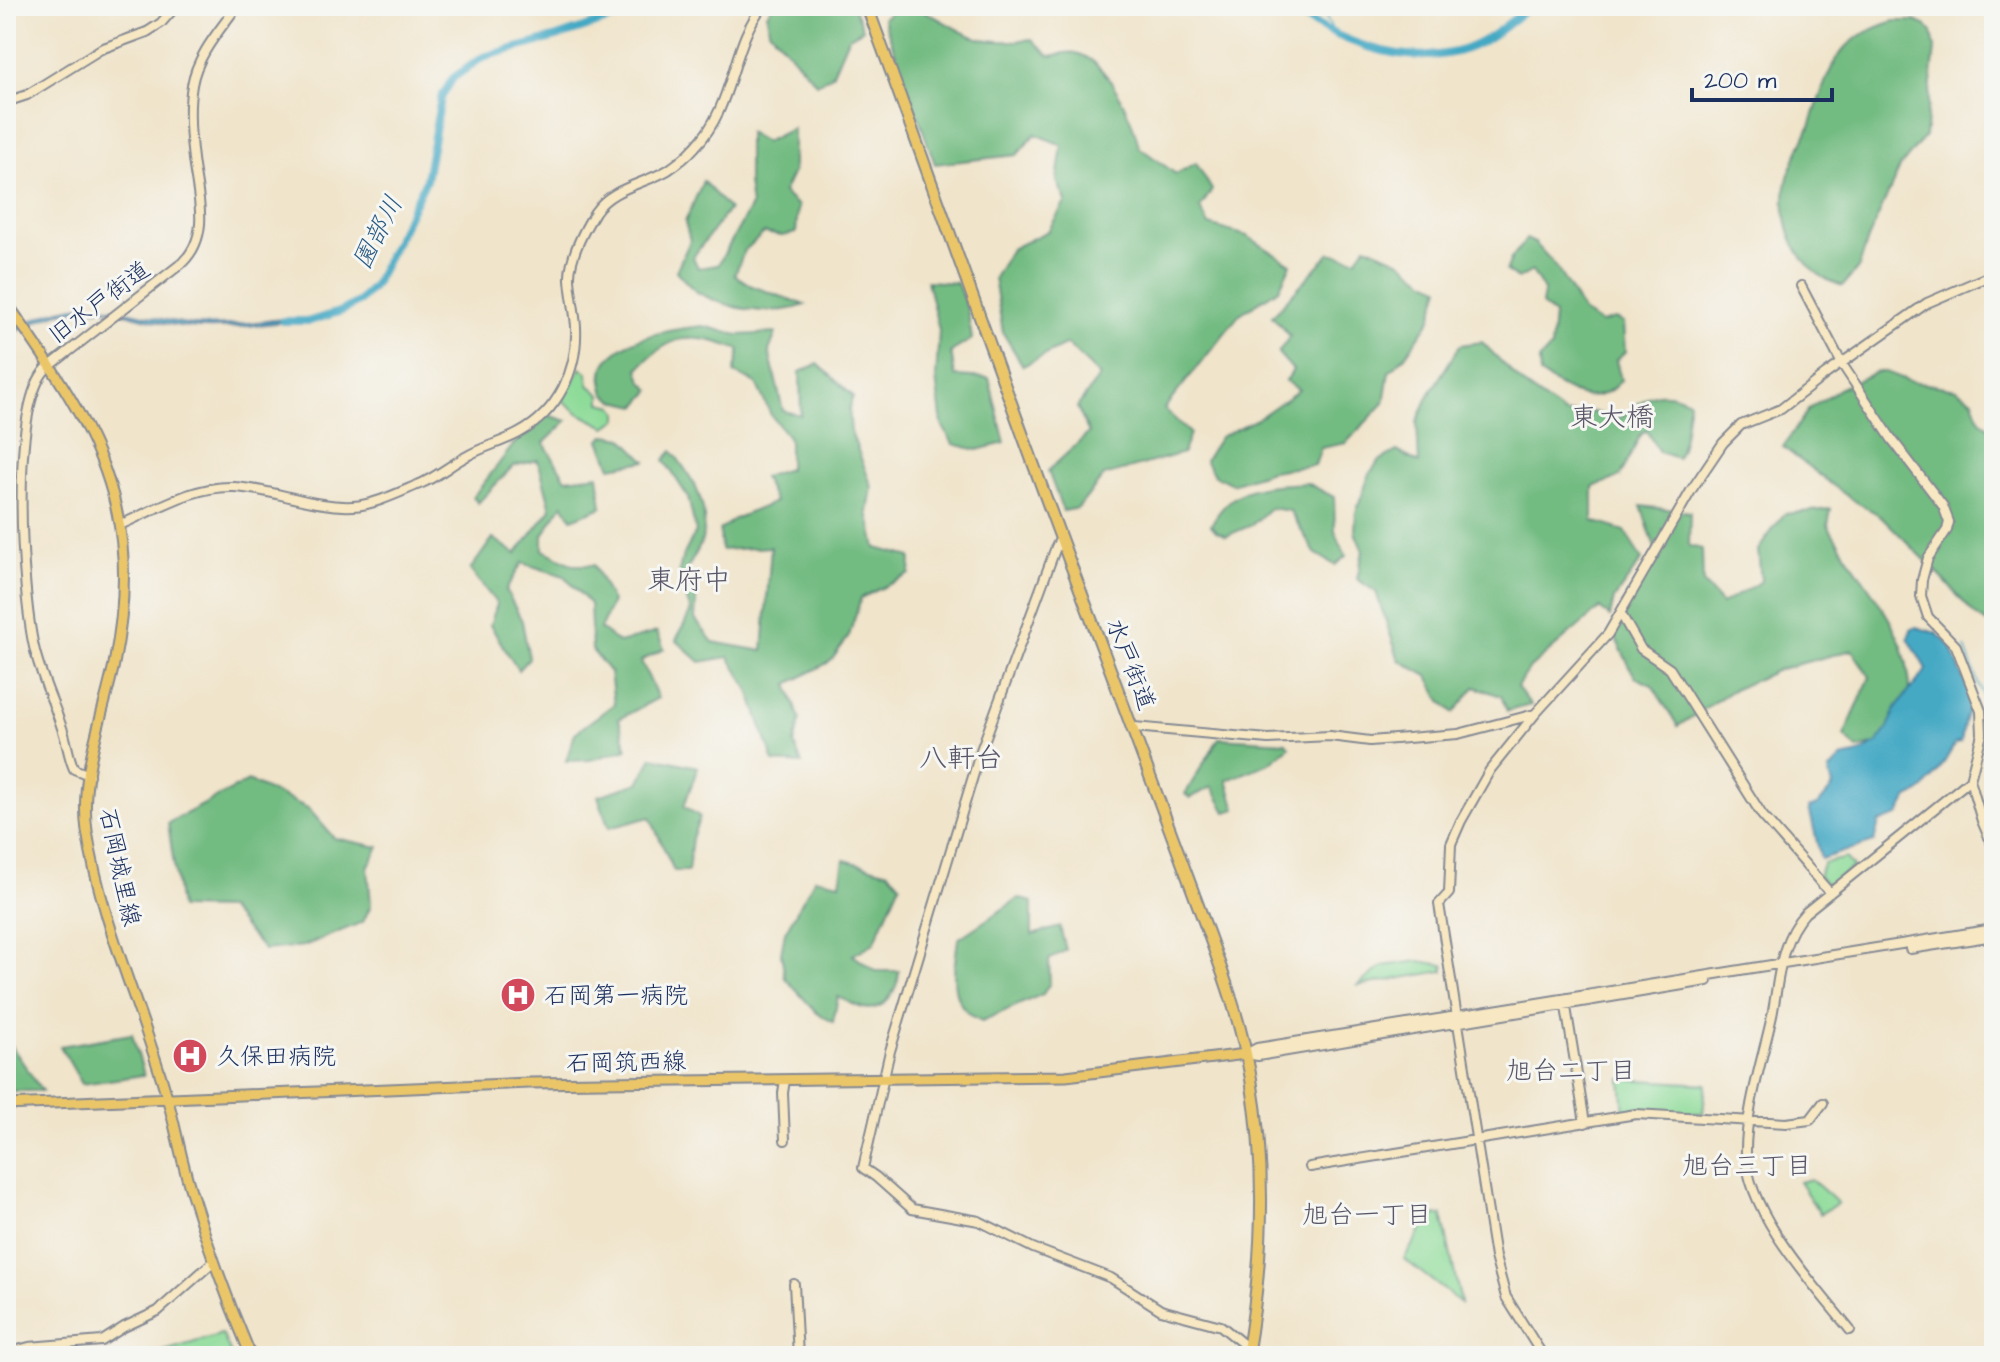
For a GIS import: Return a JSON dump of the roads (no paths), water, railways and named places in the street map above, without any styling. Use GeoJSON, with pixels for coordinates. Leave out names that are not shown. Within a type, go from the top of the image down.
{"type":"FeatureCollection","features":[{"type":"Feature","properties":{"kind":"highway","name":"水戸街道"},"geometry":{"type":"LineString","coordinates":[[867,6],[1226,982],[1246,1054],[1259,1145],[1262,1205],[1259,1270],[1248,1352]]}},
{"type":"Feature","properties":{"kind":"main road","name":"石岡城里線"},"geometry":{"type":"LineString","coordinates":[[6,302],[78,409],[98,449],[120,525],[124,560],[122,613],[89,775],[86,807],[88,834],[120,958],[167,1098],[191,1192],[251,1356]]}},
{"type":"Feature","properties":{"kind":"main road","name":"石岡筑西線"},"geometry":{"type":"LineString","coordinates":[[6,1105],[529,1083],[1066,1076],[1246,1054]]}},
{"type":"Feature","properties":{"kind":"street"},"geometry":{"type":"LineString","coordinates":[[6,102],[27,95],[91,54],[147,32],[161,23],[176,6]]}},
{"type":"Feature","properties":{"kind":"street","name":"旧水戸街道"},"geometry":{"type":"LineString","coordinates":[[89,775],[74,769],[70,762],[63,731],[34,647],[27,589],[23,506],[27,415],[37,380],[50,365],[117,316],[182,263],[195,247],[201,219],[191,140],[191,86],[204,52],[237,6]]}},
{"type":"Feature","properties":{"kind":"street"},"geometry":{"type":"LineString","coordinates":[[120,525],[185,496],[213,488],[234,487],[336,506],[357,506],[427,481],[468,455],[520,433],[539,418],[556,402],[576,351],[570,277],[572,259],[596,212],[606,200],[622,190],[670,169],[711,128],[723,105],[747,36],[763,6]]}},
{"type":"Feature","properties":{"kind":"street"},"geometry":{"type":"LineString","coordinates":[[1543,1356],[1506,1297],[1495,1257],[1439,904],[1449,893],[1451,844],[1490,770],[1536,713],[1608,634],[1692,489],[1723,443],[1741,425],[1781,409],[1927,303],[1994,274]]}},
{"type":"Feature","properties":{"kind":"street"},"geometry":{"type":"LineString","coordinates":[[1801,286],[1842,364],[1891,438],[1943,506],[1949,522],[1928,558],[1921,596],[1928,617],[1956,646],[1981,711],[1982,734],[1970,780],[1994,849]]}},
{"type":"Feature","properties":{"kind":"street"},"geometry":{"type":"LineString","coordinates":[[1061,538],[981,750],[890,1051],[863,1168],[905,1205],[918,1212],[979,1221],[1033,1248],[1111,1278],[1161,1310],[1228,1329],[1248,1352]]}},
{"type":"Feature","properties":{"kind":"street"},"geometry":{"type":"LineString","coordinates":[[1050,564],[1059,561],[1072,569]]}},
{"type":"Feature","properties":{"kind":"street"},"geometry":{"type":"LineString","coordinates":[[1621,614],[1641,649],[1670,669],[1762,815],[1830,893]]}},
{"type":"Feature","properties":{"kind":"street"},"geometry":{"type":"LineString","coordinates":[[1134,727],[1268,739],[1330,736],[1370,741],[1458,734],[1536,713]]}},
{"type":"Feature","properties":{"kind":"street"},"geometry":{"type":"LineString","coordinates":[[1850,1330],[1804,1273],[1754,1193],[1746,1154],[1749,1122],[1781,966],[1790,935],[1800,919],[1970,780]]}},
{"type":"Feature","properties":{"kind":"street"},"geometry":{"type":"LineString","coordinates":[[1246,1054],[1257,1048],[1781,966],[1994,929]]}},
{"type":"Feature","properties":{"kind":"street"},"geometry":{"type":"LineString","coordinates":[[1781,966],[1994,936]]}},
{"type":"Feature","properties":{"kind":"street"},"geometry":{"type":"LineString","coordinates":[[1565,1000],[1585,1123]]}},
{"type":"Feature","properties":{"kind":"street"},"geometry":{"type":"LineString","coordinates":[[785,1080],[785,1140]]}},
{"type":"Feature","properties":{"kind":"street"},"geometry":{"type":"LineString","coordinates":[[1310,1167],[1636,1114],[1786,1123],[1810,1120],[1823,1103]]}},
{"type":"Feature","properties":{"kind":"street"},"geometry":{"type":"LineString","coordinates":[[6,1353],[29,1347],[102,1341],[158,1311],[214,1261]]}},
{"type":"Feature","properties":{"kind":"street"},"geometry":{"type":"LineString","coordinates":[[794,1284],[798,1356]]}},
{"type":"Feature","properties":{"kind":"water"},"geometry":{"type":"Polygon","coordinates":[[[82,306],[109,308],[200,325],[293,318],[294,321],[202,328],[97,308],[56,314],[6,337],[6,334],[42,316],[82,306]]]}},
{"type":"Feature","properties":{"kind":"water"},"geometry":{"type":"Polygon","coordinates":[[[1916,627],[1936,633],[1951,646],[1972,701],[1969,702],[1961,742],[1955,744],[1930,782],[1908,798],[1898,816],[1879,822],[1874,842],[1821,859],[1809,808],[1818,805],[1833,787],[1829,771],[1841,758],[1856,755],[1877,743],[1887,730],[1897,706],[1924,673],[1926,669],[1908,638],[1916,627]]]}},
{"type":"Feature","properties":{"kind":"waterway","name":"園部川"},"geometry":{"type":"LineString","coordinates":[[283,321],[310,321],[342,311],[360,301],[375,284],[426,180],[441,98],[453,78],[483,57],[557,37],[649,6]]}},
{"type":"Feature","properties":{"kind":"waterway","name":"園部川"},"geometry":{"type":"LineString","coordinates":[[1286,6],[1345,39],[1367,47],[1411,55],[1456,52],[1476,45],[1530,6]]}},
{"type":"Feature","properties":{"kind":"waterway"},"geometry":{"type":"LineString","coordinates":[[1321,6],[1334,34]]}},
{"type":"Feature","properties":{"kind":"waterway"},"geometry":{"type":"LineString","coordinates":[[1965,648],[1983,697],[1986,697]]}},
{"type":"Feature","properties":{"kind":"place","name":"石岡第一病院"},"geometry":{"type":"Point","coordinates":[518,995]}},
{"type":"Feature","properties":{"kind":"place","name":"久保田病院"},"geometry":{"type":"Point","coordinates":[190,1056]}},
{"type":"Feature","properties":{"kind":"district","name":"東大橋"},"geometry":{"type":"Point","coordinates":[1612,416]}},
{"type":"Feature","properties":{"kind":"district","name":"東府中"},"geometry":{"type":"Point","coordinates":[689,579]}},
{"type":"Feature","properties":{"kind":"district","name":"八軒台"},"geometry":{"type":"Point","coordinates":[961,757]}},
{"type":"Feature","properties":{"kind":"district","name":"旭台二丁目"},"geometry":{"type":"Point","coordinates":[1571,1070]}},
{"type":"Feature","properties":{"kind":"district","name":"旭台三丁目"},"geometry":{"type":"Point","coordinates":[1747,1165]}},
{"type":"Feature","properties":{"kind":"district","name":"旭台一丁目"},"geometry":{"type":"Point","coordinates":[1367,1214]}}]}
